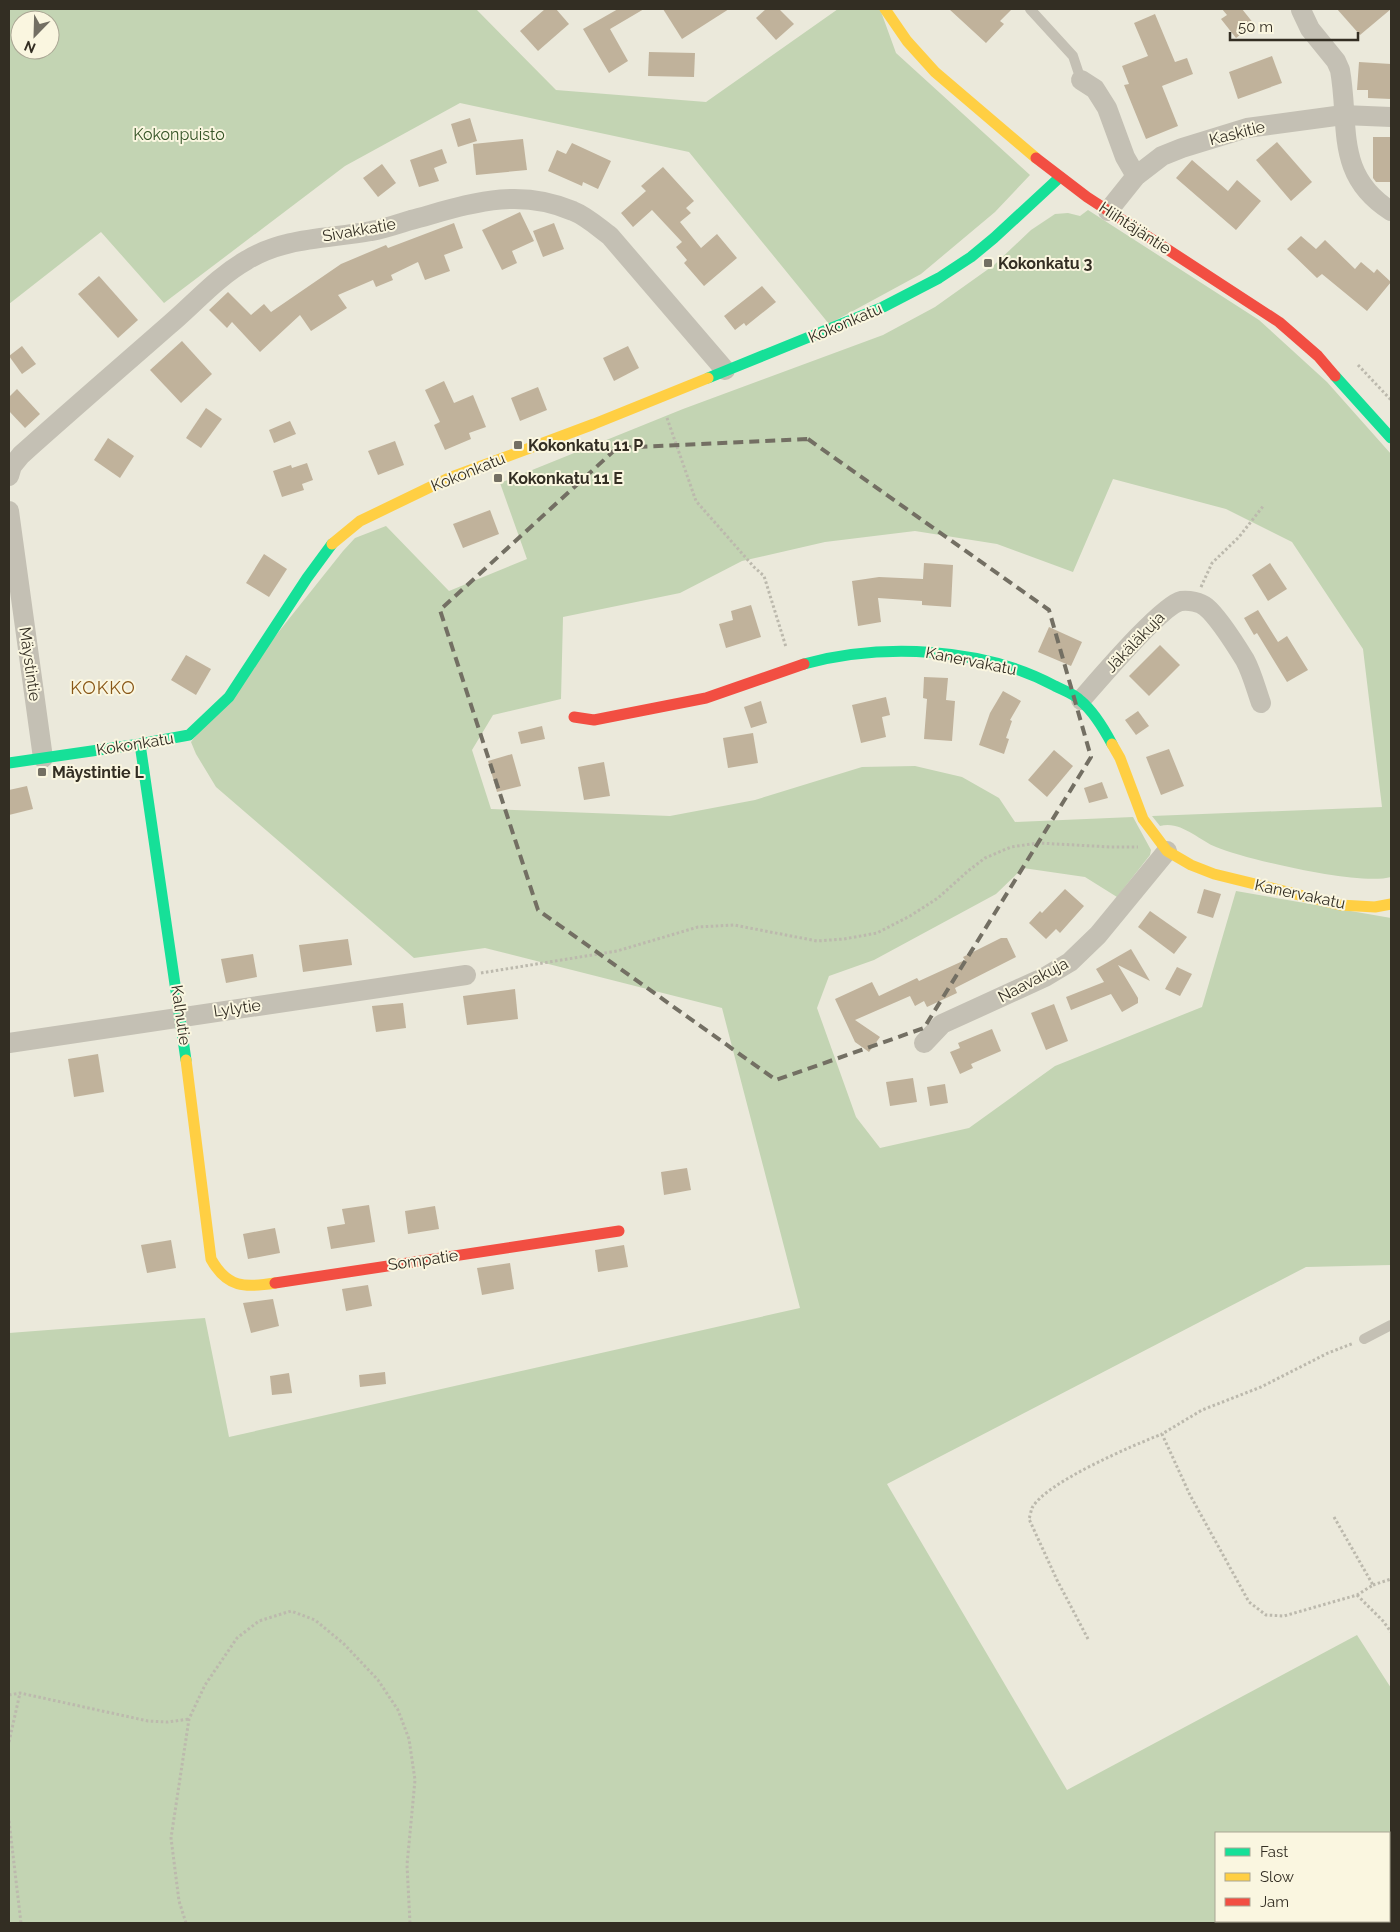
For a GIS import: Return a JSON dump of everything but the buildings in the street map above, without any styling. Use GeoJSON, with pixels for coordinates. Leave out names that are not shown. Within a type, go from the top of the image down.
{"type":"FeatureCollection","features":[{"type":"Feature","properties":{"kind":"street","name":"Hiihtäjäntie"},"geometry":{"type":"LineString","coordinates":[[885,9],[907,41],[935,72],[1060,177],[1108,211],[1225,285],[1279,322],[1318,356],[1391,438]]}},
{"type":"Feature","properties":{"kind":"street"},"geometry":{"type":"LineString","coordinates":[[1301,10],[1310,29],[1336,61],[1340,70],[1346,145],[1356,173],[1367,192],[1391,211]]}},
{"type":"Feature","properties":{"kind":"street"},"geometry":{"type":"LineString","coordinates":[[1081,80],[1095,89],[1107,108],[1125,157],[1136,176]]}},
{"type":"Feature","properties":{"kind":"street","name":"Kaskitie"},"geometry":{"type":"LineString","coordinates":[[1108,211],[1136,176],[1162,156],[1247,128],[1343,115],[1391,117]]}},
{"type":"Feature","properties":{"kind":"street","name":"Kokonkatu"},"geometry":{"type":"LineString","coordinates":[[9,763],[189,735],[229,696],[307,578],[334,541],[360,521],[448,478],[594,424],[725,370],[848,323],[926,286],[970,258],[1007,228],[1060,177]]}},
{"type":"Feature","properties":{"kind":"street","name":"Sivakkatie"},"geometry":{"type":"LineString","coordinates":[[9,476],[12,466],[21,455],[221,277],[246,260],[267,249],[295,240],[372,231],[483,200],[524,198],[548,202],[574,211],[593,223],[610,236],[725,370]]}},
{"type":"Feature","properties":{"kind":"street","name":"Mäystintie"},"geometry":{"type":"LineString","coordinates":[[9,511],[43,758]]}},
{"type":"Feature","properties":{"kind":"street","name":"Jäkäläkuja"},"geometry":{"type":"LineString","coordinates":[[1081,700],[1168,607],[1181,601],[1195,601]]}},
{"type":"Feature","properties":{"kind":"street"},"geometry":{"type":"LineString","coordinates":[[1195,601],[1206,607],[1215,617],[1245,661],[1261,703]]}},
{"type":"Feature","properties":{"kind":"street","name":"Kanervakatu"},"geometry":{"type":"LineString","coordinates":[[574,717],[594,720],[706,698],[791,667],[832,656],[863,652],[892,650],[922,651],[1007,666],[1035,675],[1081,700],[1105,732],[1120,758],[1143,819],[1161,844],[1191,866],[1214,874],[1340,905],[1375,907],[1391,904]]}},
{"type":"Feature","properties":{"kind":"street","name":"Kalhutie"},"geometry":{"type":"LineString","coordinates":[[140,744],[182,1016],[211,1259],[217,1271],[227,1280]]}},
{"type":"Feature","properties":{"kind":"street","name":"Naavakuja"},"geometry":{"type":"LineString","coordinates":[[924,1043],[942,1024],[1045,977],[1070,962],[1098,935],[1161,844]]}},
{"type":"Feature","properties":{"kind":"street","name":"Lylytie"},"geometry":{"type":"LineString","coordinates":[[9,1043],[466,975]]}},
{"type":"Feature","properties":{"kind":"street","name":"Sompatie"},"geometry":{"type":"LineString","coordinates":[[227,1280],[242,1286],[263,1285],[620,1231]]}},
{"type":"Feature","properties":{"kind":"lane"},"geometry":{"type":"LineString","coordinates":[[1030,9],[1073,56],[1081,80]]}},
{"type":"Feature","properties":{"kind":"lane"},"geometry":{"type":"LineString","coordinates":[[1364,1339],[1391,1325]]}},
{"type":"Feature","properties":{"kind":"path"},"geometry":{"type":"LineString","coordinates":[[666,416],[696,501],[764,576],[791,667]]}},
{"type":"Feature","properties":{"kind":"path"},"geometry":{"type":"LineString","coordinates":[[1195,601],[1212,563],[1239,536],[1264,505]]}},
{"type":"Feature","properties":{"kind":"path"},"geometry":{"type":"LineString","coordinates":[[466,975],[617,951],[698,927],[734,925],[817,941],[844,939],[877,932],[910,916],[938,898],[985,858],[1011,847],[1038,843],[1137,847],[1151,843],[1161,844]]}},
{"type":"Feature","properties":{"kind":"path"},"geometry":{"type":"LineString","coordinates":[[1088,1639],[1057,1580],[1029,1519],[1032,1507],[1049,1490],[1122,1450],[1162,1434],[1202,1410],[1262,1388],[1328,1353],[1364,1339]]}},
{"type":"Feature","properties":{"kind":"path"},"geometry":{"type":"LineString","coordinates":[[1162,1434],[1190,1495],[1249,1602],[1266,1615],[1284,1616],[1357,1595],[1373,1585],[1391,1579]]}},
{"type":"Feature","properties":{"kind":"path"},"geometry":{"type":"LineString","coordinates":[[1334,1517],[1373,1585]]}},
{"type":"Feature","properties":{"kind":"path"},"geometry":{"type":"LineString","coordinates":[[1357,1595],[1383,1621],[1391,1632]]}},
{"type":"Feature","properties":{"kind":"path"},"geometry":{"type":"LineString","coordinates":[[186,1923],[179,1902],[171,1838],[189,1719],[206,1685],[237,1638],[259,1621],[291,1611],[315,1620],[344,1644],[378,1680],[398,1710],[409,1739],[416,1780],[408,1865],[410,1923]]}},
{"type":"Feature","properties":{"kind":"path"},"geometry":{"type":"LineString","coordinates":[[9,1742],[20,1693]]}},
{"type":"Feature","properties":{"kind":"path"},"geometry":{"type":"LineString","coordinates":[[9,1695],[20,1693],[148,1721],[168,1722],[189,1719]]}},
{"type":"Feature","properties":{"kind":"path"},"geometry":{"type":"LineString","coordinates":[[9,1821],[21,1923]]}},
{"type":"Feature","properties":{"kind":"highlighted area"},"geometry":{"type":"Polygon","coordinates":[[[808,439],[1049,610],[1091,757],[924,1028],[776,1080],[538,910],[440,610],[617,448],[808,439]]]}},
{"type":"Feature","properties":{"kind":"green space","name":"Kokonpuisto"},"geometry":{"type":"Polygon","coordinates":[[[9,9],[476,9],[556,90],[706,102],[838,9],[880,9],[896,53],[1030,175],[995,212],[921,274],[829,324],[689,152],[460,103],[345,166],[164,303],[101,232],[9,304],[9,9]]]}},
{"type":"Feature","properties":{"kind":"green space"},"geometry":{"type":"Polygon","coordinates":[[[1088,210],[1259,320],[1327,382],[1391,454],[1391,877],[1376,879],[1355,878],[1277,865],[1216,847],[1182,828],[1167,825],[1160,826],[1152,816],[1382,807],[1363,649],[1292,542],[1226,509],[1113,479],[1073,572],[997,544],[915,531],[825,542],[742,561],[680,593],[563,617],[561,699],[493,715],[472,750],[491,809],[670,816],[755,800],[862,767],[915,766],[962,777],[999,798],[1015,822],[1133,817],[1151,850],[1150,855],[1117,897],[1085,877],[1023,868],[996,894],[874,960],[829,976],[817,1008],[856,1117],[880,1148],[969,1128],[1055,1066],[1202,1007],[1236,891],[1391,918],[1391,1265],[1306,1267],[887,1484],[1067,1790],[1357,1635],[1391,1688],[1391,1923],[9,1923],[9,1333],[205,1318],[229,1437],[800,1308],[722,1008],[485,948],[414,958],[216,787],[191,742],[355,538],[386,526],[449,591],[527,559],[500,483],[683,409],[883,335],[935,307],[994,265],[1031,230],[1055,214],[1068,213],[1080,216],[1088,210]]]}},
{"type":"Feature","properties":{"kind":"traffic: fast"},"geometry":{"type":"LineString","coordinates":[[708,378],[883,307],[939,278],[971,257],[994,238],[1060,177]]}},
{"type":"Feature","properties":{"kind":"traffic: fast"},"geometry":{"type":"LineString","coordinates":[[1335,376],[1391,438]]}},
{"type":"Feature","properties":{"kind":"traffic: fast"},"geometry":{"type":"LineString","coordinates":[[9,763],[189,735],[229,697],[307,578],[332,544]]}},
{"type":"Feature","properties":{"kind":"traffic: fast"},"geometry":{"type":"LineString","coordinates":[[804,664],[834,657],[899,651],[965,656],[996,663],[1027,673],[1076,696],[1094,715],[1112,744]]}},
{"type":"Feature","properties":{"kind":"traffic: fast"},"geometry":{"type":"LineString","coordinates":[[140,744],[186,1060]]}},
{"type":"Feature","properties":{"kind":"traffic: slow"},"geometry":{"type":"LineString","coordinates":[[885,9],[907,41],[935,72],[1036,158]]}},
{"type":"Feature","properties":{"kind":"traffic: slow"},"geometry":{"type":"LineString","coordinates":[[332,544],[360,521],[449,478],[594,424],[708,378]]}},
{"type":"Feature","properties":{"kind":"traffic: slow"},"geometry":{"type":"LineString","coordinates":[[1112,744],[1120,758],[1143,819],[1167,851],[1191,865],[1214,874],[1340,905],[1375,907],[1391,904]]}},
{"type":"Feature","properties":{"kind":"traffic: slow"},"geometry":{"type":"LineString","coordinates":[[186,1060],[211,1259],[217,1269],[230,1281],[246,1285],[275,1283]]}},
{"type":"Feature","properties":{"kind":"traffic: jam"},"geometry":{"type":"LineString","coordinates":[[1036,158],[1087,197],[1279,322],[1318,356],[1335,376]]}},
{"type":"Feature","properties":{"kind":"traffic: jam"},"geometry":{"type":"LineString","coordinates":[[574,717],[594,720],[706,698],[804,664]]}},
{"type":"Feature","properties":{"kind":"traffic: jam"},"geometry":{"type":"LineString","coordinates":[[275,1283],[619,1231]]}},
{"type":"Feature","properties":{"kind":"place","name":"Kokonkatu 3"},"geometry":{"type":"Point","coordinates":[988,263]}},
{"type":"Feature","properties":{"kind":"place","name":"Kokonkatu 11 P"},"geometry":{"type":"Point","coordinates":[518,445]}},
{"type":"Feature","properties":{"kind":"place","name":"Kokonkatu 11 E"},"geometry":{"type":"Point","coordinates":[498,478]}},
{"type":"Feature","properties":{"kind":"place","name":"Mäystintie L"},"geometry":{"type":"Point","coordinates":[42,772]}},
{"type":"Feature","properties":{"kind":"district","name":"KOKKO"},"geometry":{"type":"Point","coordinates":[103,687]}}]}
